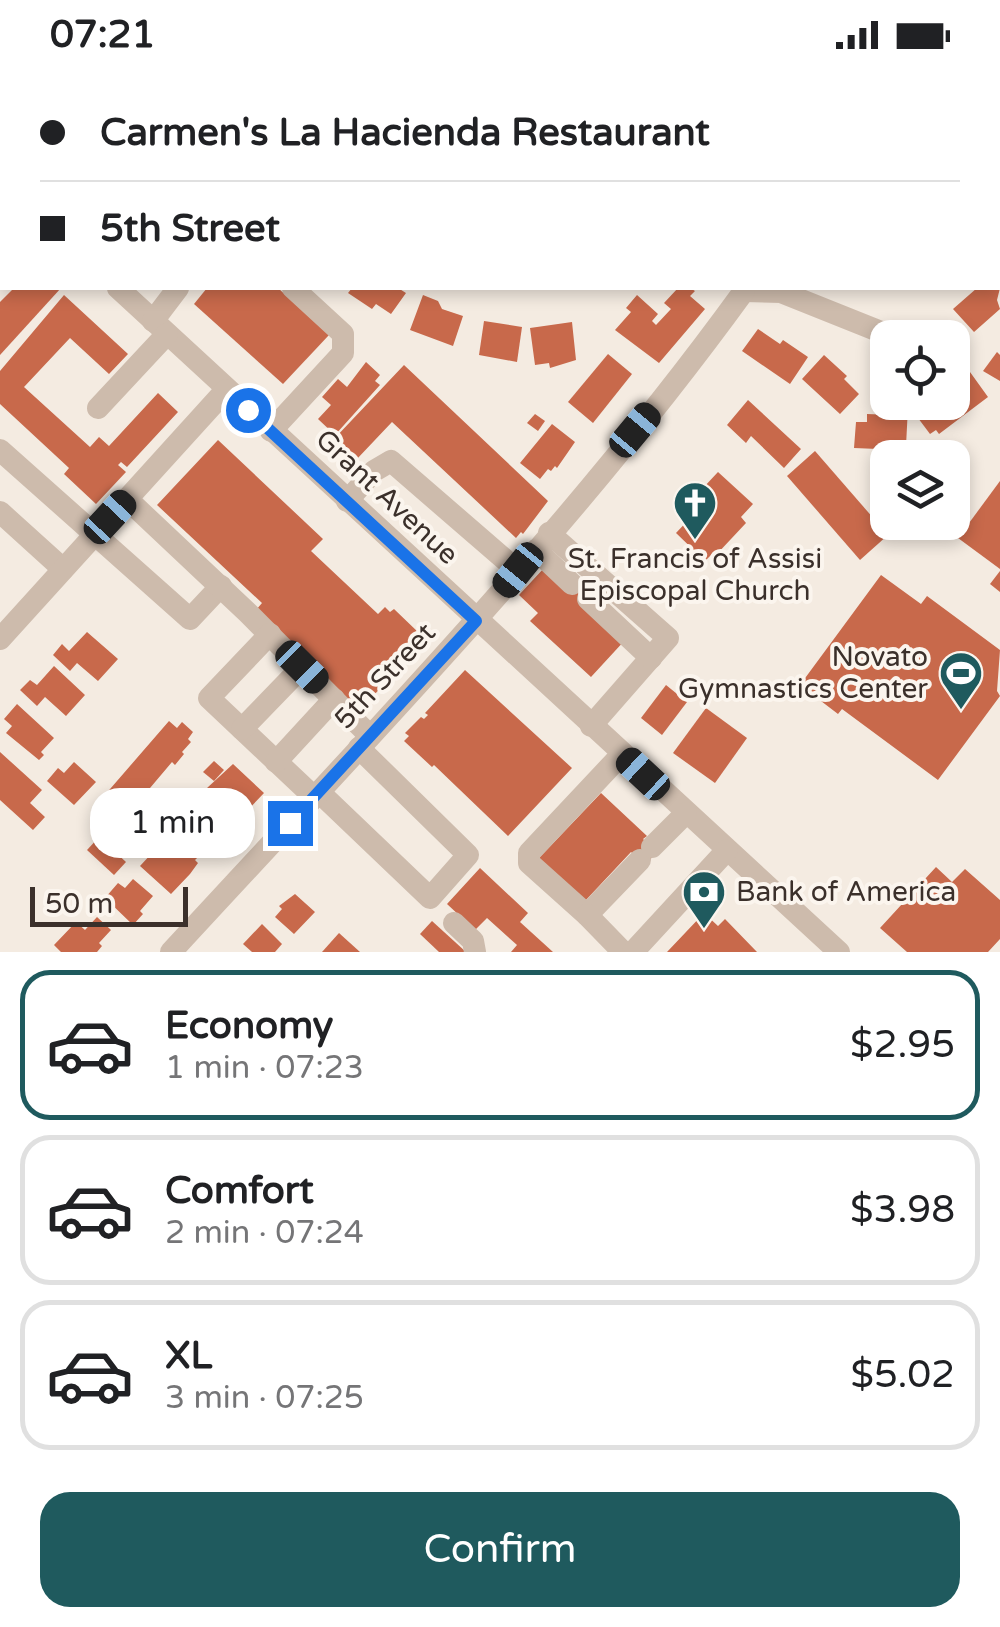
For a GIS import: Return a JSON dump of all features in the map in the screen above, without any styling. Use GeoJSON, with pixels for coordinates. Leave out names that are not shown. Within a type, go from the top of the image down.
{"type":"FeatureCollection","features":[{"type":"Feature","properties":{"kind":"street","name":"Grant Avenue"},"geometry":{"type":"LineString","coordinates":[[120,290],[839,952]]}},
{"type":"Feature","properties":{"kind":"street"},"geometry":{"type":"LineString","coordinates":[[98,408],[160,327],[177,290]]}},
{"type":"Feature","properties":{"kind":"street"},"geometry":{"type":"LineString","coordinates":[[271,431],[343,353],[343,334],[295,290]]}},
{"type":"Feature","properties":{"kind":"street","name":"5th Street"},"geometry":{"type":"LineString","coordinates":[[171,952],[476,621],[702,348],[742,290]]}},
{"type":"Feature","properties":{"kind":"street"},"geometry":{"type":"LineString","coordinates":[[756,290],[781,292],[870,328]]}},
{"type":"Feature","properties":{"kind":"street"},"geometry":{"type":"LineString","coordinates":[[0,638],[226,390]]}},
{"type":"Feature","properties":{"kind":"street"},"geometry":{"type":"LineString","coordinates":[[0,450],[190,619],[221,586]]}},
{"type":"Feature","properties":{"kind":"street"},"geometry":{"type":"LineString","coordinates":[[346,502],[374,471],[391,461],[518,570]]}},
{"type":"Feature","properties":{"kind":"street"},"geometry":{"type":"LineString","coordinates":[[127,499],[248,612],[270,634],[302,667],[334,699],[364,742],[468,855],[430,898],[208,698],[270,634]]}},
{"type":"Feature","properties":{"kind":"street"},"geometry":{"type":"LineString","coordinates":[[0,512],[63,569]]}},
{"type":"Feature","properties":{"kind":"street"},"geometry":{"type":"LineString","coordinates":[[542,541],[580,592],[651,658]]}},
{"type":"Feature","properties":{"kind":"street"},"geometry":{"type":"LineString","coordinates":[[542,541],[668,638],[591,726]]}},
{"type":"Feature","properties":{"kind":"street"},"geometry":{"type":"LineString","coordinates":[[242,729],[302,667]]}},
{"type":"Feature","properties":{"kind":"street"},"geometry":{"type":"LineString","coordinates":[[276,762],[334,699]]}},
{"type":"Feature","properties":{"kind":"street"},"geometry":{"type":"LineString","coordinates":[[622,754],[529,853],[530,863],[623,952]]}},
{"type":"Feature","properties":{"kind":"street"},"geometry":{"type":"LineString","coordinates":[[587,915],[686,813]]}},
{"type":"Feature","properties":{"kind":"street"},"geometry":{"type":"LineString","coordinates":[[633,952],[726,850]]}},
{"type":"Feature","properties":{"kind":"street"},"geometry":{"type":"LineString","coordinates":[[454,923],[473,941],[475,952]]}},
{"type":"Feature","properties":{"kind":"building"},"geometry":{"type":"Polygon","coordinates":[[[12,290],[59,290],[0,355],[0,302],[12,290]]]}},
{"type":"Feature","properties":{"kind":"building"},"geometry":{"type":"Polygon","coordinates":[[[205,290],[280,290],[329,335],[283,384],[194,304],[205,290]]]}},
{"type":"Feature","properties":{"kind":"building"},"geometry":{"type":"Polygon","coordinates":[[[676,290],[693,290],[690,296],[705,309],[659,363],[615,330],[631,312],[626,308],[637,295],[658,314],[652,321],[656,325],[671,309],[664,303],[676,290]]]}},
{"type":"Feature","properties":{"kind":"building"},"geometry":{"type":"Polygon","coordinates":[[[975,290],[1000,290],[1000,309],[974,332],[970,320],[963,320],[953,309],[975,290]]]}},
{"type":"Feature","properties":{"kind":"building"},"geometry":{"type":"Polygon","coordinates":[[[348,293],[406,293],[391,314],[376,304],[372,309],[348,293]]]}},
{"type":"Feature","properties":{"kind":"building"},"geometry":{"type":"Polygon","coordinates":[[[64,295],[128,354],[109,374],[70,338],[24,387],[90,447],[99,437],[109,446],[158,393],[178,412],[127,467],[121,462],[118,465],[126,472],[96,504],[64,474],[69,468],[0,404],[0,371],[64,295]]]}},
{"type":"Feature","properties":{"kind":"building"},"geometry":{"type":"Polygon","coordinates":[[[423,295],[438,301],[442,309],[463,316],[453,346],[410,330],[423,295]]]}},
{"type":"Feature","properties":{"kind":"building"},"geometry":{"type":"Polygon","coordinates":[[[484,321],[522,327],[517,362],[479,355],[484,321]]]}},
{"type":"Feature","properties":{"kind":"building"},"geometry":{"type":"Polygon","coordinates":[[[572,322],[576,360],[550,368],[549,363],[535,365],[530,328],[572,322]]]}},
{"type":"Feature","properties":{"kind":"building"},"geometry":{"type":"Polygon","coordinates":[[[758,329],[808,357],[790,384],[742,351],[758,329]]]}},
{"type":"Feature","properties":{"kind":"building"},"geometry":{"type":"Polygon","coordinates":[[[997,352],[1000,355],[1000,381],[983,371],[997,352]]]}},
{"type":"Feature","properties":{"kind":"building"},"geometry":{"type":"Polygon","coordinates":[[[608,354],[632,374],[593,423],[568,402],[608,354]]]}},
{"type":"Feature","properties":{"kind":"building"},"geometry":{"type":"Polygon","coordinates":[[[824,355],[847,376],[844,379],[859,394],[840,414],[802,379],[824,355]]]}},
{"type":"Feature","properties":{"kind":"building"},"geometry":{"type":"Polygon","coordinates":[[[366,362],[380,375],[375,381],[380,385],[335,435],[318,419],[331,405],[322,397],[338,379],[347,387],[366,362]]]}},
{"type":"Feature","properties":{"kind":"building"},"geometry":{"type":"Polygon","coordinates":[[[404,365],[548,501],[523,534],[516,538],[392,422],[356,460],[334,439],[404,365]]]}},
{"type":"Feature","properties":{"kind":"building"},"geometry":{"type":"Polygon","coordinates":[[[970,372],[988,397],[970,411],[970,372]]]}},
{"type":"Feature","properties":{"kind":"building"},"geometry":{"type":"Polygon","coordinates":[[[748,400],[801,449],[784,468],[751,436],[746,443],[727,425],[748,400]]]}},
{"type":"Feature","properties":{"kind":"building"},"geometry":{"type":"Polygon","coordinates":[[[535,414],[545,421],[538,431],[527,423],[535,414]]]}},
{"type":"Feature","properties":{"kind":"building"},"geometry":{"type":"Polygon","coordinates":[[[867,414],[870,420],[907,420],[906,440],[870,440],[870,449],[854,448],[856,422],[867,422],[867,414]]]}},
{"type":"Feature","properties":{"kind":"building"},"geometry":{"type":"Polygon","coordinates":[[[920,420],[958,420],[939,434],[936,430],[930,434],[920,420]]]}},
{"type":"Feature","properties":{"kind":"building"},"geometry":{"type":"Polygon","coordinates":[[[552,424],[575,442],[557,468],[548,469],[540,479],[520,463],[552,424]]]}},
{"type":"Feature","properties":{"kind":"building"},"geometry":{"type":"Polygon","coordinates":[[[218,440],[323,539],[311,551],[378,614],[385,607],[390,612],[394,609],[419,633],[416,636],[423,643],[357,713],[256,610],[262,603],[157,505],[218,440]]]}},
{"type":"Feature","properties":{"kind":"building"},"geometry":{"type":"Polygon","coordinates":[[[815,451],[870,514],[870,540],[882,540],[860,560],[787,476],[815,451]]]}},
{"type":"Feature","properties":{"kind":"building"},"geometry":{"type":"Polygon","coordinates":[[[718,472],[753,504],[741,517],[746,523],[716,555],[714,552],[705,561],[676,533],[711,496],[703,488],[718,472]]]}},
{"type":"Feature","properties":{"kind":"building"},"geometry":{"type":"Polygon","coordinates":[[[1000,481],[1000,569],[961,540],[970,540],[970,522],[1000,481]]]}},
{"type":"Feature","properties":{"kind":"building"},"geometry":{"type":"Polygon","coordinates":[[[544,568],[577,579],[626,639],[591,677],[530,621],[538,613],[519,595],[544,568]]]}},
{"type":"Feature","properties":{"kind":"building"},"geometry":{"type":"Polygon","coordinates":[[[1000,571],[1000,592],[990,584],[1000,571]]]}},
{"type":"Feature","properties":{"kind":"building"},"geometry":{"type":"Polygon","coordinates":[[[881,575],[921,604],[927,596],[1000,650],[1000,696],[938,780],[842,709],[838,714],[800,685],[881,575]]]}},
{"type":"Feature","properties":{"kind":"building"},"geometry":{"type":"Polygon","coordinates":[[[87,632],[118,659],[98,681],[77,663],[70,671],[53,655],[62,644],[69,651],[87,632]]]}},
{"type":"Feature","properties":{"kind":"building"},"geometry":{"type":"Polygon","coordinates":[[[54,666],[85,695],[66,716],[45,697],[37,706],[20,690],[30,680],[37,685],[54,666]]]}},
{"type":"Feature","properties":{"kind":"building"},"geometry":{"type":"Polygon","coordinates":[[[465,670],[572,768],[508,836],[404,741],[409,736],[405,733],[428,715],[425,713],[465,670]]]}},
{"type":"Feature","properties":{"kind":"building"},"geometry":{"type":"Polygon","coordinates":[[[666,685],[687,702],[662,735],[641,718],[666,685]]]}},
{"type":"Feature","properties":{"kind":"building"},"geometry":{"type":"Polygon","coordinates":[[[17,704],[54,738],[39,760],[6,733],[12,726],[4,719],[17,704]]]}},
{"type":"Feature","properties":{"kind":"building"},"geometry":{"type":"Polygon","coordinates":[[[706,708],[747,738],[715,783],[673,753],[706,708]]]}},
{"type":"Feature","properties":{"kind":"building"},"geometry":{"type":"Polygon","coordinates":[[[169,721],[177,728],[182,722],[193,732],[188,739],[191,742],[175,765],[172,762],[150,788],[164,791],[165,825],[152,828],[159,834],[139,856],[91,811],[169,721]]]}},
{"type":"Feature","properties":{"kind":"building"},"geometry":{"type":"Polygon","coordinates":[[[0,752],[42,790],[30,803],[45,817],[33,830],[0,800],[0,752]]]}},
{"type":"Feature","properties":{"kind":"building"},"geometry":{"type":"Polygon","coordinates":[[[214,761],[224,770],[214,781],[203,772],[214,761]]]}},
{"type":"Feature","properties":{"kind":"building"},"geometry":{"type":"Polygon","coordinates":[[[74,762],[96,782],[74,805],[47,781],[58,768],[64,773],[74,762]]]}},
{"type":"Feature","properties":{"kind":"building"},"geometry":{"type":"Polygon","coordinates":[[[233,764],[264,793],[222,830],[194,800],[233,764]]]}},
{"type":"Feature","properties":{"kind":"building"},"geometry":{"type":"Polygon","coordinates":[[[601,793],[647,836],[643,839],[657,852],[645,865],[631,852],[585,901],[539,858],[601,793]]]}},
{"type":"Feature","properties":{"kind":"building"},"geometry":{"type":"Polygon","coordinates":[[[179,824],[206,849],[171,894],[140,866],[179,824]]]}},
{"type":"Feature","properties":{"kind":"building"},"geometry":{"type":"Polygon","coordinates":[[[99,837],[126,862],[114,875],[87,850],[99,837]]]}},
{"type":"Feature","properties":{"kind":"building"},"geometry":{"type":"Polygon","coordinates":[[[936,867],[952,882],[965,869],[1000,900],[1000,939],[988,952],[907,952],[880,928],[936,867]]]}},
{"type":"Feature","properties":{"kind":"building"},"geometry":{"type":"Polygon","coordinates":[[[480,868],[528,913],[520,922],[553,952],[511,952],[517,945],[487,918],[475,930],[447,904],[480,868]]]}},
{"type":"Feature","properties":{"kind":"building"},"geometry":{"type":"Polygon","coordinates":[[[133,879],[153,896],[133,925],[105,898],[118,883],[125,888],[133,879]]]}},
{"type":"Feature","properties":{"kind":"building"},"geometry":{"type":"Polygon","coordinates":[[[295,894],[315,912],[294,934],[275,917],[282,909],[279,906],[295,894]]]}},
{"type":"Feature","properties":{"kind":"building"},"geometry":{"type":"Polygon","coordinates":[[[704,913],[718,926],[725,919],[757,952],[667,952],[704,913]]]}},
{"type":"Feature","properties":{"kind":"building"},"geometry":{"type":"Polygon","coordinates":[[[97,917],[111,930],[99,943],[102,946],[97,952],[61,952],[54,945],[76,922],[85,930],[97,917]]]}},
{"type":"Feature","properties":{"kind":"building"},"geometry":{"type":"Polygon","coordinates":[[[432,921],[466,952],[439,952],[420,934],[432,921]]]}},
{"type":"Feature","properties":{"kind":"building"},"geometry":{"type":"Polygon","coordinates":[[[262,924],[282,944],[275,952],[252,952],[243,944],[262,924]]]}},
{"type":"Feature","properties":{"kind":"building"},"geometry":{"type":"Polygon","coordinates":[[[339,933],[360,952],[322,952],[339,933]]]}},
{"type":"Feature","properties":{"kind":"place","name":"St. Francis of Assisi Episcopal Church"},"geometry":{"type":"Point","coordinates":[695,541]}},
{"type":"Feature","properties":{"kind":"place","name":"Novato Gymnastics Center"},"geometry":{"type":"Point","coordinates":[961,711]}},
{"type":"Feature","properties":{"kind":"place","name":"Bank of America"},"geometry":{"type":"Point","coordinates":[704,930]}},
{"type":"Feature","properties":{"kind":"route"},"geometry":{"type":"LineString","coordinates":[[248,410],[476,621],[290,823]]}}]}
